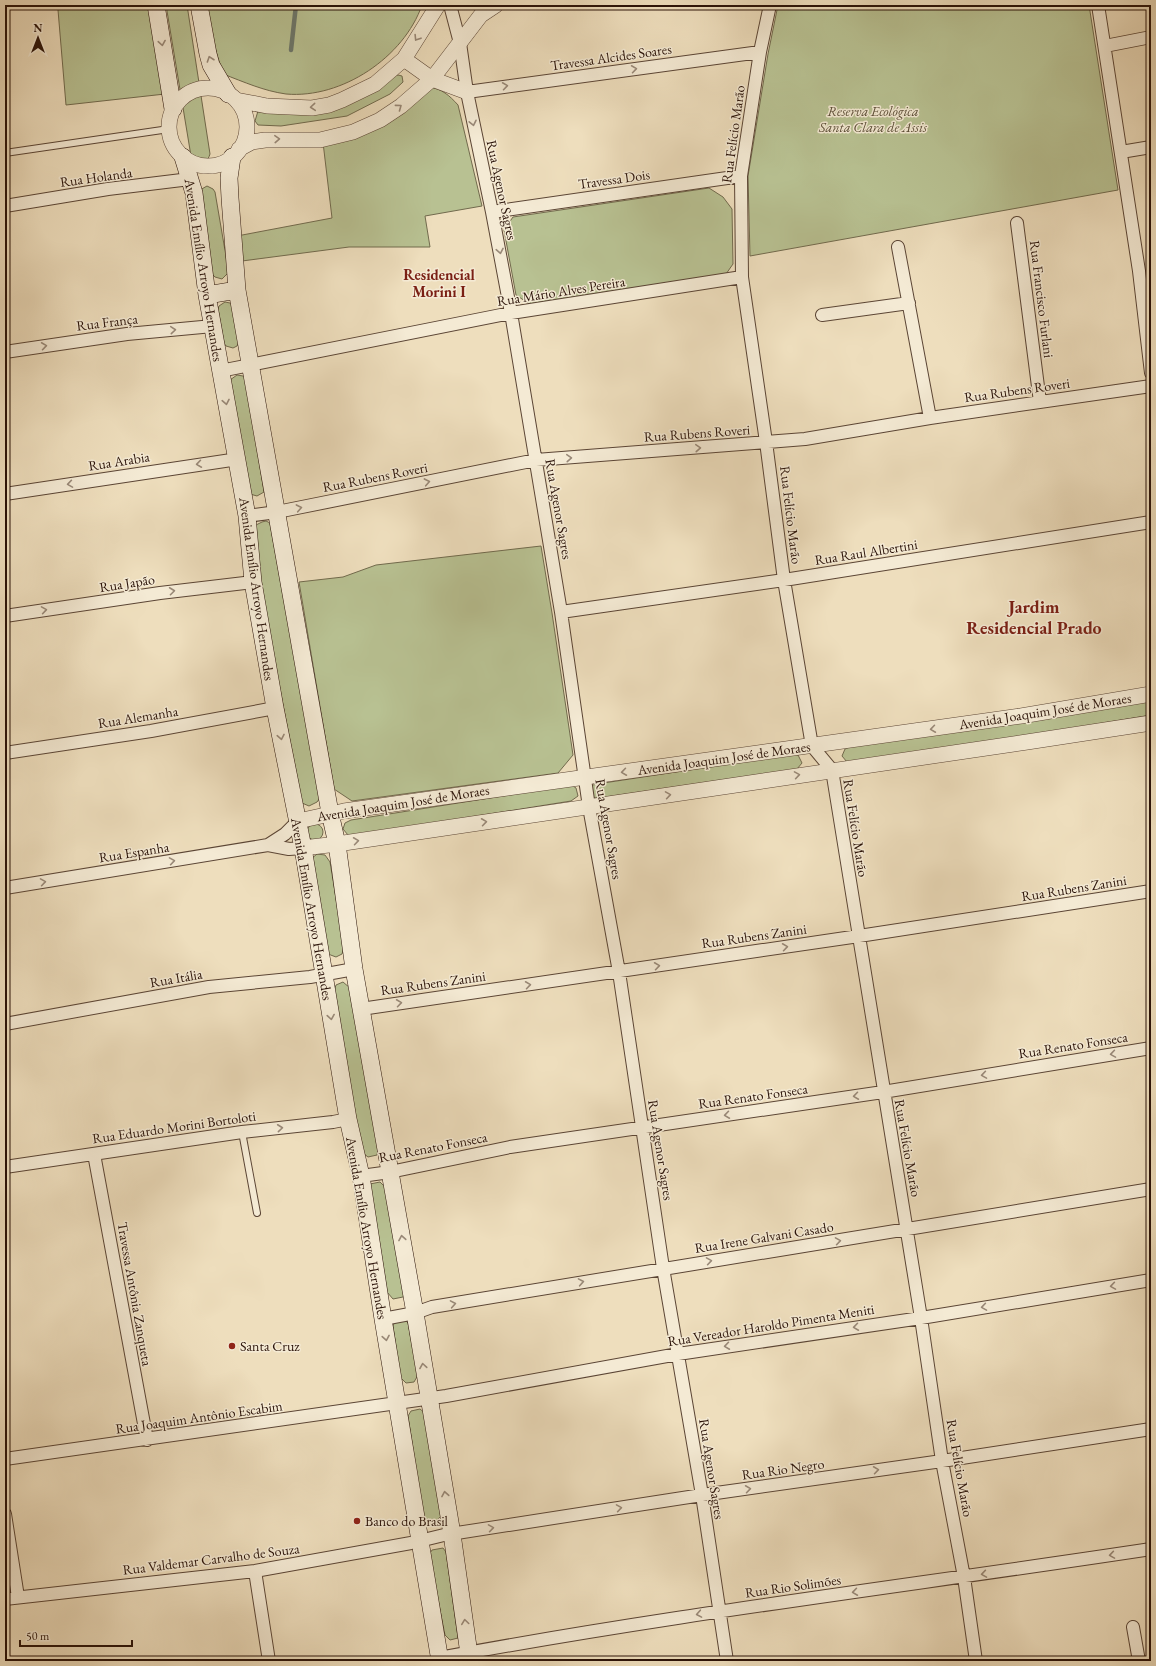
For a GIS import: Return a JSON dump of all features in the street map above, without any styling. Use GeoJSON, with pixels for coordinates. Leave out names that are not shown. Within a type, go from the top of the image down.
{"type":"FeatureCollection","features":[{"type":"Feature","properties":{"kind":"main road"},"geometry":{"type":"LineString","coordinates":[[156,5],[173,109]]}},
{"type":"Feature","properties":{"kind":"main road"},"geometry":{"type":"LineString","coordinates":[[199,5],[208,54],[212,65],[232,97]]}},
{"type":"Feature","properties":{"kind":"main road"},"geometry":{"type":"LineString","coordinates":[[236,153],[229,185],[237,290],[330,813],[337,844],[354,969],[415,1313],[452,1534],[470,1657]]}},
{"type":"Feature","properties":{"kind":"main road","name":"Avenida Emílio Arroyo Hernandes"},"geometry":{"type":"LineString","coordinates":[[183,157],[194,193],[207,294],[220,371],[238,459],[247,516],[254,582],[275,708],[303,848],[348,1119],[361,1176],[382,1319],[440,1660]]}},
{"type":"Feature","properties":{"kind":"main road"},"geometry":{"type":"LineString","coordinates":[[207,294],[237,290]]}},
{"type":"Feature","properties":{"kind":"street"},"geometry":{"type":"LineString","coordinates":[[438,5],[404,59],[375,84],[329,105],[312,108],[267,106],[232,97],[218,89],[207,88],[197,90],[183,97],[173,109],[169,129],[171,140],[183,157],[192,162],[203,165],[213,165],[223,162],[252,142],[265,140],[320,140],[353,132],[380,120],[395,110],[432,79],[460,43],[478,10],[496,5]]}},
{"type":"Feature","properties":{"kind":"street","name":"Rua Agenor Sagres"},"geometry":{"type":"LineString","coordinates":[[450,5],[460,43],[467,92],[492,212],[536,460],[561,612],[589,807],[619,972],[663,1268],[702,1495],[727,1661]]}},
{"type":"Feature","properties":{"kind":"street","name":"Rua Felício Marão"},"geometry":{"type":"LineString","coordinates":[[770,5],[760,52],[740,176],[742,278],[784,580],[812,746],[832,770],[883,1092],[907,1230],[942,1461],[964,1578],[976,1661]]}},
{"type":"Feature","properties":{"kind":"street"},"geometry":{"type":"LineString","coordinates":[[1098,5],[1121,152],[1145,270],[1151,373]]}},
{"type":"Feature","properties":{"kind":"street"},"geometry":{"type":"LineString","coordinates":[[1105,46],[1151,37]]}},
{"type":"Feature","properties":{"kind":"street","name":"Travessa Alcides Soares"},"geometry":{"type":"LineString","coordinates":[[467,92],[760,52]]}},
{"type":"Feature","properties":{"kind":"street"},"geometry":{"type":"LineString","coordinates":[[404,59],[432,79],[467,92]]}},
{"type":"Feature","properties":{"kind":"street"},"geometry":{"type":"LineString","coordinates":[[232,97],[244,114],[246,129],[244,139],[236,153]]}},
{"type":"Feature","properties":{"kind":"street"},"geometry":{"type":"LineString","coordinates":[[1121,152],[1151,147]]}},
{"type":"Feature","properties":{"kind":"street","name":"Travessa Dois"},"geometry":{"type":"LineString","coordinates":[[492,212],[740,176]]}},
{"type":"Feature","properties":{"kind":"street","name":"Rua Holanda"},"geometry":{"type":"LineString","coordinates":[[5,206],[108,189],[190,179]]}},
{"type":"Feature","properties":{"kind":"street","name":"Rua Francisco Furlani"},"geometry":{"type":"LineString","coordinates":[[1017,223],[1040,402]]}},
{"type":"Feature","properties":{"kind":"street"},"geometry":{"type":"LineString","coordinates":[[898,247],[930,418]]}},
{"type":"Feature","properties":{"kind":"street","name":"Rua Mário Alves Pereira"},"geometry":{"type":"LineString","coordinates":[[220,371],[511,313],[742,278]]}},
{"type":"Feature","properties":{"kind":"street"},"geometry":{"type":"LineString","coordinates":[[822,315],[909,303]]}},
{"type":"Feature","properties":{"kind":"street","name":"Rua França"},"geometry":{"type":"LineString","coordinates":[[5,352],[127,334],[213,326]]}},
{"type":"Feature","properties":{"kind":"street","name":"Rua Rubens Roveri"},"geometry":{"type":"LineString","coordinates":[[247,516],[277,512],[536,460],[805,439],[930,418],[1151,386]]}},
{"type":"Feature","properties":{"kind":"street","name":"Rua Arabia"},"geometry":{"type":"LineString","coordinates":[[5,494],[238,459]]}},
{"type":"Feature","properties":{"kind":"street","name":"Rua Raul Albertini"},"geometry":{"type":"LineString","coordinates":[[561,612],[784,580],[1151,522]]}},
{"type":"Feature","properties":{"kind":"street","name":"Rua Japão"},"geometry":{"type":"LineString","coordinates":[[5,616],[160,593],[254,582]]}},
{"type":"Feature","properties":{"kind":"street","name":"Avenida Joaquim José de Moraes"},"geometry":{"type":"LineString","coordinates":[[298,821],[330,813],[1021,716],[1151,694]]}},
{"type":"Feature","properties":{"kind":"street","name":"Rua Alemanha"},"geometry":{"type":"LineString","coordinates":[[5,753],[151,731],[275,708]]}},
{"type":"Feature","properties":{"kind":"street","name":"Avenida Joaquim José de Moraes"},"geometry":{"type":"LineString","coordinates":[[303,848],[1027,742],[1151,722]]}},
{"type":"Feature","properties":{"kind":"street","name":"Rua Espanha"},"geometry":{"type":"LineString","coordinates":[[268,845],[286,834],[298,821]]}},
{"type":"Feature","properties":{"kind":"street","name":"Rua Espanha"},"geometry":{"type":"LineString","coordinates":[[5,888],[268,845],[303,848]]}},
{"type":"Feature","properties":{"kind":"street","name":"Rua Rubens Zanini"},"geometry":{"type":"LineString","coordinates":[[361,1009],[619,972],[1151,891]]}},
{"type":"Feature","properties":{"kind":"street","name":"Rua Itália"},"geometry":{"type":"LineString","coordinates":[[5,1024],[209,987],[324,974],[354,969]]}},
{"type":"Feature","properties":{"kind":"street","name":"Rua Renato Fonseca"},"geometry":{"type":"LineString","coordinates":[[361,1176],[390,1172],[510,1147],[883,1092],[1151,1048]]}},
{"type":"Feature","properties":{"kind":"street","name":"Rua Eduardo Morini Bortoloti"},"geometry":{"type":"LineString","coordinates":[[5,1166],[242,1132],[348,1119]]}},
{"type":"Feature","properties":{"kind":"street","name":"Travessa Antônia Zanqueta"},"geometry":{"type":"LineString","coordinates":[[94,1154],[147,1440]]}},
{"type":"Feature","properties":{"kind":"street","name":"Rua Irene Galvani Casado"},"geometry":{"type":"LineString","coordinates":[[382,1319],[415,1313],[432,1307],[1151,1189]]}},
{"type":"Feature","properties":{"kind":"street","name":"Rua Vereador Haroldo Pimenta Meniti"},"geometry":{"type":"LineString","coordinates":[[397,1402],[454,1394],[678,1354],[921,1318],[1151,1280]]}},
{"type":"Feature","properties":{"kind":"street","name":"Rua Joaquim Antônio Escabim"},"geometry":{"type":"LineString","coordinates":[[5,1459],[147,1440],[397,1402]]}},
{"type":"Feature","properties":{"kind":"street","name":"Rua Rio Negro"},"geometry":{"type":"LineString","coordinates":[[420,1542],[452,1534],[702,1495],[942,1461],[1151,1429]]}},
{"type":"Feature","properties":{"kind":"street"},"geometry":{"type":"LineString","coordinates":[[5,1514],[18,1597]]}},
{"type":"Feature","properties":{"kind":"street","name":"Rua Valdemar Carvalho de Souza"},"geometry":{"type":"LineString","coordinates":[[5,1599],[255,1571],[420,1542]]}},
{"type":"Feature","properties":{"kind":"street","name":"Rua Rio Solimões"},"geometry":{"type":"LineString","coordinates":[[440,1660],[470,1657],[719,1611],[964,1578],[1151,1549]]}},
{"type":"Feature","properties":{"kind":"street"},"geometry":{"type":"LineString","coordinates":[[255,1571],[269,1661]]}},
{"type":"Feature","properties":{"kind":"street"},"geometry":{"type":"LineString","coordinates":[[1133,1627],[1139,1661]]}},
{"type":"Feature","properties":{"kind":"lane"},"geometry":{"type":"LineString","coordinates":[[5,153],[169,129]]}},
{"type":"Feature","properties":{"kind":"lane"},"geometry":{"type":"LineString","coordinates":[[242,1132],[257,1213]]}},
{"type":"Feature","properties":{"kind":"green space"},"geometry":{"type":"Polygon","coordinates":[[[53,5],[149,5],[165,94],[66,105],[58,10],[53,5]]]}},
{"type":"Feature","properties":{"kind":"green space"},"geometry":{"type":"Polygon","coordinates":[[[166,5],[187,5],[210,154],[208,159],[203,163],[196,162],[191,156],[166,5]]]}},
{"type":"Feature","properties":{"kind":"green space"},"geometry":{"type":"Polygon","coordinates":[[[202,5],[422,5],[413,24],[401,42],[386,57],[368,71],[349,82],[328,90],[307,94],[286,94],[246,83],[223,74],[202,5]]]}},
{"type":"Feature","properties":{"kind":"green space","name":"Reserva Ecológica Santa Clara de Assis"},"geometry":{"type":"Polygon","coordinates":[[[778,5],[1089,5],[1118,190],[750,256],[748,176],[768,54],[778,5]]]}},
{"type":"Feature","properties":{"kind":"green space"},"geometry":{"type":"Polygon","coordinates":[[[398,75],[402,76],[403,82],[390,94],[347,116],[281,126],[258,125],[255,121],[258,111],[286,113],[398,75]]]}},
{"type":"Feature","properties":{"kind":"green space"},"geometry":{"type":"Polygon","coordinates":[[[429,87],[438,89],[445,93],[458,105],[482,206],[425,216],[430,247],[349,247],[242,261],[237,236],[332,218],[322,134],[351,129],[429,87]]]}},
{"type":"Feature","properties":{"kind":"green space"},"geometry":{"type":"Polygon","coordinates":[[[207,186],[215,192],[228,268],[228,273],[222,279],[215,277],[212,274],[200,190],[207,186]]]}},
{"type":"Feature","properties":{"kind":"green space"},"geometry":{"type":"Polygon","coordinates":[[[709,188],[723,197],[732,209],[733,264],[726,274],[531,305],[516,295],[504,230],[513,217],[709,188]]]}},
{"type":"Feature","properties":{"kind":"green space"},"geometry":{"type":"Polygon","coordinates":[[[225,302],[230,303],[233,306],[239,342],[237,346],[233,348],[226,346],[224,343],[218,309],[219,306],[225,302]]]}},
{"type":"Feature","properties":{"kind":"green space"},"geometry":{"type":"Polygon","coordinates":[[[237,375],[243,376],[246,379],[264,492],[257,496],[250,494],[230,380],[237,375]]]}},
{"type":"Feature","properties":{"kind":"green space"},"geometry":{"type":"Polygon","coordinates":[[[266,521],[270,523],[320,798],[317,802],[309,806],[302,803],[259,581],[256,525],[266,521]]]}},
{"type":"Feature","properties":{"kind":"green space"},"geometry":{"type":"Polygon","coordinates":[[[541,546],[573,755],[558,773],[352,801],[334,789],[299,582],[343,577],[376,565],[541,546]]]}},
{"type":"Feature","properties":{"kind":"green space"},"geometry":{"type":"Polygon","coordinates":[[[1151,700],[1151,715],[1026,736],[847,762],[842,756],[845,749],[849,747],[1151,700]]]}},
{"type":"Feature","properties":{"kind":"green space"},"geometry":{"type":"Polygon","coordinates":[[[794,754],[798,755],[802,763],[797,769],[599,798],[592,796],[590,788],[597,784],[794,754]]]}},
{"type":"Feature","properties":{"kind":"green space"},"geometry":{"type":"Polygon","coordinates":[[[573,786],[576,788],[578,796],[571,801],[352,836],[348,835],[343,829],[345,823],[351,820],[573,786]]]}},
{"type":"Feature","properties":{"kind":"green space"},"geometry":{"type":"Polygon","coordinates":[[[315,824],[321,826],[323,832],[321,838],[315,840],[309,838],[307,832],[309,826],[315,824]]]}},
{"type":"Feature","properties":{"kind":"green space"},"geometry":{"type":"Polygon","coordinates":[[[317,854],[325,855],[330,862],[344,947],[342,954],[336,957],[328,954],[311,859],[317,854]]]}},
{"type":"Feature","properties":{"kind":"green space"},"geometry":{"type":"Polygon","coordinates":[[[343,982],[350,988],[379,1144],[377,1155],[368,1157],[359,1150],[333,994],[336,985],[343,982]]]}},
{"type":"Feature","properties":{"kind":"green space"},"geometry":{"type":"Polygon","coordinates":[[[380,1182],[387,1189],[405,1290],[403,1297],[393,1299],[387,1292],[370,1184],[380,1182]]]}},
{"type":"Feature","properties":{"kind":"green space"},"geometry":{"type":"Polygon","coordinates":[[[404,1319],[408,1323],[418,1375],[414,1382],[406,1383],[400,1377],[393,1326],[395,1321],[404,1319]]]}},
{"type":"Feature","properties":{"kind":"green space"},"geometry":{"type":"Polygon","coordinates":[[[420,1409],[425,1413],[443,1514],[436,1521],[428,1522],[423,1517],[408,1416],[411,1411],[420,1409]]]}},
{"type":"Feature","properties":{"kind":"green space"},"geometry":{"type":"Polygon","coordinates":[[[443,1548],[446,1552],[458,1638],[450,1640],[445,1635],[429,1555],[432,1550],[443,1548]]]}},
{"type":"Feature","properties":{"kind":"waterway"},"geometry":{"type":"LineString","coordinates":[[291,50],[296,5]]}},
{"type":"Feature","properties":{"kind":"place","name":"Santa Cruz"},"geometry":{"type":"Point","coordinates":[232,1346]}},
{"type":"Feature","properties":{"kind":"place","name":"Banco do Brasil"},"geometry":{"type":"Point","coordinates":[357,1521]}},
{"type":"Feature","properties":{"kind":"district","name":"Residencial Morini I"},"geometry":{"type":"Point","coordinates":[439,282]}},
{"type":"Feature","properties":{"kind":"district","name":"Jardim Residencial Prado"},"geometry":{"type":"Point","coordinates":[1034,616]}}]}
